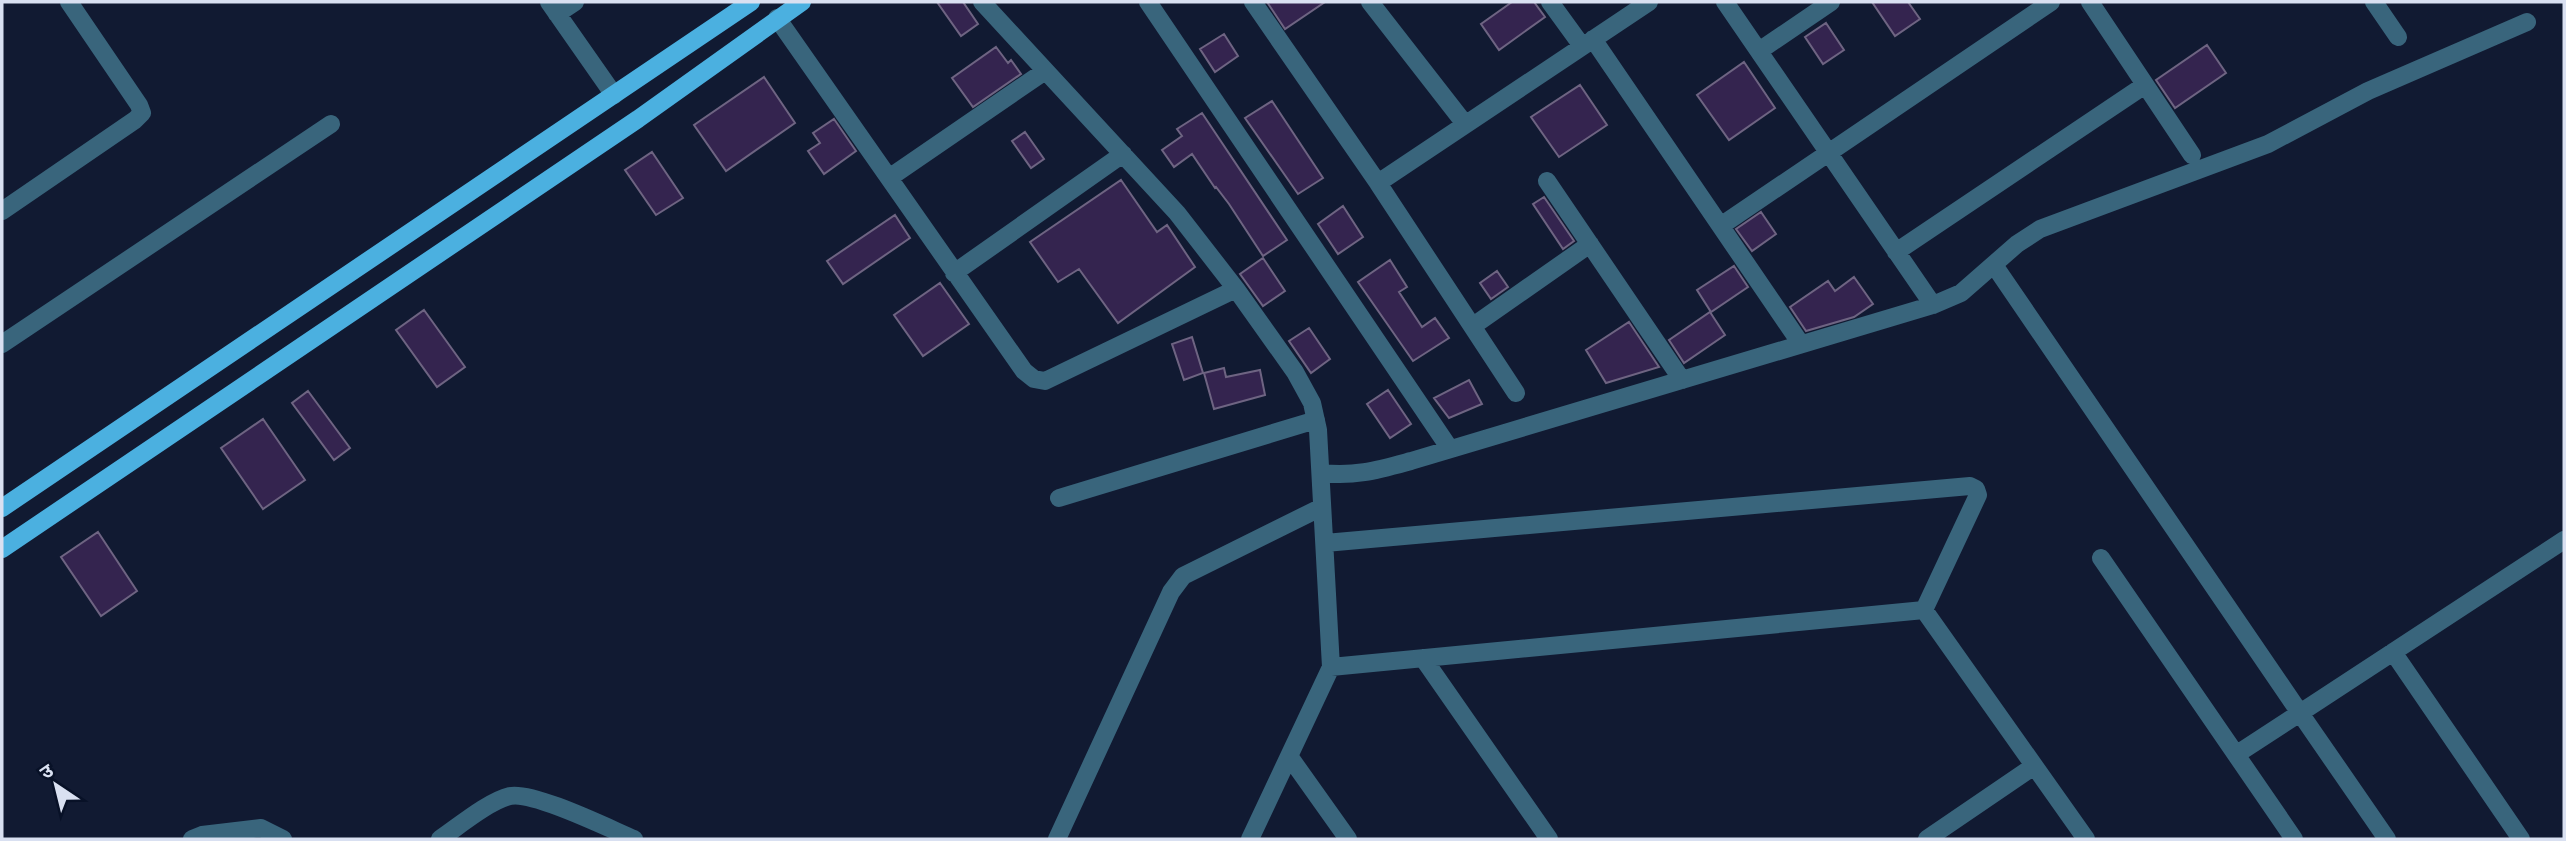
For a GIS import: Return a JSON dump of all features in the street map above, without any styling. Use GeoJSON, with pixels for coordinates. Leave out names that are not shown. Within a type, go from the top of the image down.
{"type":"FeatureCollection","features":[{"type":"Feature","properties":{"kind":"main road"},"geometry":{"type":"LineString","coordinates":[[2,550],[638,118],[802,2]]}},
{"type":"Feature","properties":{"kind":"main road"},"geometry":{"type":"LineString","coordinates":[[2,508],[614,95],[740,5]]}},
{"type":"Feature","properties":{"kind":"street"},"geometry":{"type":"LineString","coordinates":[[2,211],[142,113],[69,2]]}},
{"type":"Feature","properties":{"kind":"street"},"geometry":{"type":"LineString","coordinates":[[575,2],[553,8],[614,95]]}},
{"type":"Feature","properties":{"kind":"street"},"geometry":{"type":"LineString","coordinates":[[982,2],[1177,213],[1295,372],[1312,403],[1318,430],[1331,667],[1250,839]]}},
{"type":"Feature","properties":{"kind":"street"},"geometry":{"type":"LineString","coordinates":[[1148,2],[1450,449]]}},
{"type":"Feature","properties":{"kind":"street"},"geometry":{"type":"LineString","coordinates":[[1253,2],[1378,183],[1516,393]]}},
{"type":"Feature","properties":{"kind":"street"},"geometry":{"type":"LineString","coordinates":[[1370,2],[1465,124]]}},
{"type":"Feature","properties":{"kind":"street"},"geometry":{"type":"LineString","coordinates":[[1550,2],[1587,43],[1722,225],[1801,344]]}},
{"type":"Feature","properties":{"kind":"street"},"geometry":{"type":"LineString","coordinates":[[1378,183],[1648,2]]}},
{"type":"Feature","properties":{"kind":"street"},"geometry":{"type":"LineString","coordinates":[[1725,2],[1933,305]]}},
{"type":"Feature","properties":{"kind":"street"},"geometry":{"type":"LineString","coordinates":[[1759,51],[1830,2]]}},
{"type":"Feature","properties":{"kind":"street"},"geometry":{"type":"LineString","coordinates":[[1722,225],[2051,2]]}},
{"type":"Feature","properties":{"kind":"street"},"geometry":{"type":"LineString","coordinates":[[2090,2],[2192,155]]}},
{"type":"Feature","properties":{"kind":"street"},"geometry":{"type":"LineString","coordinates":[[2374,2],[2398,37]]}},
{"type":"Feature","properties":{"kind":"street"},"geometry":{"type":"LineString","coordinates":[[777,18],[1024,371],[1034,379],[1045,381],[1236,289]]}},
{"type":"Feature","properties":{"kind":"street"},"geometry":{"type":"LineString","coordinates":[[1321,473],[1344,476],[1361,474],[1933,305],[1961,293],[2017,244],[2040,229],[2267,144],[2368,91],[2527,22]]}},
{"type":"Feature","properties":{"kind":"street"},"geometry":{"type":"LineString","coordinates":[[889,178],[1045,71]]}},
{"type":"Feature","properties":{"kind":"street"},"geometry":{"type":"LineString","coordinates":[[1896,252],[2145,85]]}},
{"type":"Feature","properties":{"kind":"street"},"geometry":{"type":"LineString","coordinates":[[2,344],[331,124]]}},
{"type":"Feature","properties":{"kind":"street"},"geometry":{"type":"LineString","coordinates":[[954,272],[1123,154]]}},
{"type":"Feature","properties":{"kind":"street"},"geometry":{"type":"LineString","coordinates":[[1547,181],[1682,380]]}},
{"type":"Feature","properties":{"kind":"street"},"geometry":{"type":"LineString","coordinates":[[1473,326],[1590,244]]}},
{"type":"Feature","properties":{"kind":"street"},"geometry":{"type":"LineString","coordinates":[[1994,265],[2387,839]]}},
{"type":"Feature","properties":{"kind":"street"},"geometry":{"type":"LineString","coordinates":[[1059,498],[1316,420]]}},
{"type":"Feature","properties":{"kind":"street"},"geometry":{"type":"LineString","coordinates":[[1325,544],[1970,486],[1976,489],[1978,495],[1924,610]]}},
{"type":"Feature","properties":{"kind":"street"},"geometry":{"type":"LineString","coordinates":[[1057,839],[1171,592],[1183,576],[1322,507]]}},
{"type":"Feature","properties":{"kind":"street"},"geometry":{"type":"LineString","coordinates":[[2236,754],[2564,540]]}},
{"type":"Feature","properties":{"kind":"street"},"geometry":{"type":"LineString","coordinates":[[2101,558],[2294,839]]}},
{"type":"Feature","properties":{"kind":"street"},"geometry":{"type":"LineString","coordinates":[[1331,667],[1924,610]]}},
{"type":"Feature","properties":{"kind":"street"},"geometry":{"type":"LineString","coordinates":[[1924,610],[2086,839]]}},
{"type":"Feature","properties":{"kind":"street"},"geometry":{"type":"LineString","coordinates":[[2393,652],[2522,839]]}},
{"type":"Feature","properties":{"kind":"street"},"geometry":{"type":"LineString","coordinates":[[1423,658],[1549,839]]}},
{"type":"Feature","properties":{"kind":"street"},"geometry":{"type":"LineString","coordinates":[[1289,756],[1348,839]]}},
{"type":"Feature","properties":{"kind":"street"},"geometry":{"type":"LineString","coordinates":[[1927,839],[1950,833],[2034,766]]}},
{"type":"Feature","properties":{"kind":"street"},"geometry":{"type":"LineString","coordinates":[[440,839],[494,803],[511,795],[530,797],[634,839]]}},
{"type":"Feature","properties":{"kind":"street"},"geometry":{"type":"LineString","coordinates":[[192,839],[202,835],[261,828],[283,839]]}},
{"type":"Feature","properties":{"kind":"building"},"geometry":{"type":"Polygon","coordinates":[[[937,2],[963,2],[978,24],[961,36],[937,2]]]}},
{"type":"Feature","properties":{"kind":"building"},"geometry":{"type":"Polygon","coordinates":[[[1267,2],[1325,2],[1285,29],[1267,2]]]}},
{"type":"Feature","properties":{"kind":"building"},"geometry":{"type":"Polygon","coordinates":[[[1512,2],[1534,2],[1545,17],[1499,50],[1481,24],[1512,2]]]}},
{"type":"Feature","properties":{"kind":"building"},"geometry":{"type":"Polygon","coordinates":[[[1872,2],[1908,2],[1920,19],[1895,36],[1872,2]]]}},
{"type":"Feature","properties":{"kind":"building"},"geometry":{"type":"Polygon","coordinates":[[[1826,23],[1844,50],[1823,64],[1805,37],[1826,23]]]}},
{"type":"Feature","properties":{"kind":"building"},"geometry":{"type":"Polygon","coordinates":[[[1224,34],[1238,56],[1215,72],[1200,49],[1224,34]]]}},
{"type":"Feature","properties":{"kind":"building"},"geometry":{"type":"Polygon","coordinates":[[[2207,45],[2226,73],[2175,108],[2156,80],[2207,45]]]}},
{"type":"Feature","properties":{"kind":"building"},"geometry":{"type":"Polygon","coordinates":[[[996,47],[1008,63],[1011,60],[1021,74],[973,107],[952,78],[996,47]]]}},
{"type":"Feature","properties":{"kind":"building"},"geometry":{"type":"Polygon","coordinates":[[[1744,62],[1775,108],[1729,140],[1697,95],[1744,62]]]}},
{"type":"Feature","properties":{"kind":"building"},"geometry":{"type":"Polygon","coordinates":[[[764,77],[795,123],[726,171],[694,125],[764,77]]]}},
{"type":"Feature","properties":{"kind":"building"},"geometry":{"type":"Polygon","coordinates":[[[1580,85],[1607,125],[1559,157],[1531,117],[1580,85]]]}},
{"type":"Feature","properties":{"kind":"building"},"geometry":{"type":"Polygon","coordinates":[[[1272,101],[1323,178],[1298,194],[1245,118],[1272,101]]]}},
{"type":"Feature","properties":{"kind":"building"},"geometry":{"type":"Polygon","coordinates":[[[1202,113],[1287,240],[1263,256],[1192,154],[1174,167],[1162,150],[1182,136],[1177,129],[1202,113]]]}},
{"type":"Feature","properties":{"kind":"building"},"geometry":{"type":"Polygon","coordinates":[[[834,119],[856,151],[824,174],[808,151],[820,143],[813,133],[834,119]]]}},
{"type":"Feature","properties":{"kind":"building"},"geometry":{"type":"Polygon","coordinates":[[[1025,132],[1044,159],[1031,168],[1012,141],[1025,132]]]}},
{"type":"Feature","properties":{"kind":"building"},"geometry":{"type":"Polygon","coordinates":[[[652,152],[683,198],[656,215],[625,170],[652,152]]]}},
{"type":"Feature","properties":{"kind":"building"},"geometry":{"type":"Polygon","coordinates":[[[1121,180],[1157,232],[1167,225],[1195,267],[1118,323],[1079,269],[1058,282],[1030,242],[1121,180]]]}},
{"type":"Feature","properties":{"kind":"building"},"geometry":{"type":"Polygon","coordinates":[[[1544,197],[1574,241],[1563,249],[1533,204],[1544,197]]]}},
{"type":"Feature","properties":{"kind":"building"},"geometry":{"type":"Polygon","coordinates":[[[1343,206],[1363,237],[1338,254],[1318,224],[1343,206]]]}},
{"type":"Feature","properties":{"kind":"building"},"geometry":{"type":"Polygon","coordinates":[[[1761,212],[1776,234],[1752,251],[1736,229],[1761,212]]]}},
{"type":"Feature","properties":{"kind":"building"},"geometry":{"type":"Polygon","coordinates":[[[895,215],[910,238],[843,284],[827,261],[895,215]]]}},
{"type":"Feature","properties":{"kind":"building"},"geometry":{"type":"Polygon","coordinates":[[[1263,258],[1285,291],[1263,306],[1240,274],[1263,258]]]}},
{"type":"Feature","properties":{"kind":"building"},"geometry":{"type":"Polygon","coordinates":[[[1390,260],[1407,287],[1399,292],[1422,327],[1435,318],[1449,338],[1413,361],[1358,282],[1390,260]]]}},
{"type":"Feature","properties":{"kind":"building"},"geometry":{"type":"Polygon","coordinates":[[[1734,266],[1748,287],[1711,312],[1697,290],[1734,266]]]}},
{"type":"Feature","properties":{"kind":"building"},"geometry":{"type":"Polygon","coordinates":[[[1497,271],[1508,287],[1491,299],[1480,283],[1497,271]]]}},
{"type":"Feature","properties":{"kind":"building"},"geometry":{"type":"Polygon","coordinates":[[[1854,277],[1873,304],[1854,317],[1806,331],[1790,307],[1828,281],[1835,291],[1854,277]]]}},
{"type":"Feature","properties":{"kind":"building"},"geometry":{"type":"Polygon","coordinates":[[[940,283],[969,324],[923,356],[894,315],[940,283]]]}},
{"type":"Feature","properties":{"kind":"building"},"geometry":{"type":"Polygon","coordinates":[[[424,310],[465,367],[437,387],[396,330],[424,310]]]}},
{"type":"Feature","properties":{"kind":"building"},"geometry":{"type":"Polygon","coordinates":[[[1710,312],[1725,335],[1684,363],[1669,340],[1710,312]]]}},
{"type":"Feature","properties":{"kind":"building"},"geometry":{"type":"Polygon","coordinates":[[[1629,322],[1659,367],[1606,383],[1586,350],[1629,322]]]}},
{"type":"Feature","properties":{"kind":"building"},"geometry":{"type":"Polygon","coordinates":[[[1309,328],[1330,359],[1311,373],[1289,341],[1309,328]]]}},
{"type":"Feature","properties":{"kind":"building"},"geometry":{"type":"Polygon","coordinates":[[[1192,337],[1203,373],[1184,380],[1172,344],[1192,337]]]}},
{"type":"Feature","properties":{"kind":"building"},"geometry":{"type":"Polygon","coordinates":[[[1224,368],[1226,377],[1260,370],[1265,395],[1214,409],[1204,373],[1224,368]]]}},
{"type":"Feature","properties":{"kind":"building"},"geometry":{"type":"Polygon","coordinates":[[[1469,380],[1482,404],[1449,418],[1434,398],[1469,380]]]}},
{"type":"Feature","properties":{"kind":"building"},"geometry":{"type":"Polygon","coordinates":[[[1388,390],[1411,424],[1390,438],[1367,404],[1388,390]]]}},
{"type":"Feature","properties":{"kind":"building"},"geometry":{"type":"Polygon","coordinates":[[[308,391],[350,448],[334,460],[292,403],[308,391]]]}},
{"type":"Feature","properties":{"kind":"building"},"geometry":{"type":"Polygon","coordinates":[[[263,419],[305,480],[263,509],[221,448],[263,419]]]}},
{"type":"Feature","properties":{"kind":"building"},"geometry":{"type":"Polygon","coordinates":[[[98,532],[137,591],[101,616],[61,557],[98,532]]]}}]}
